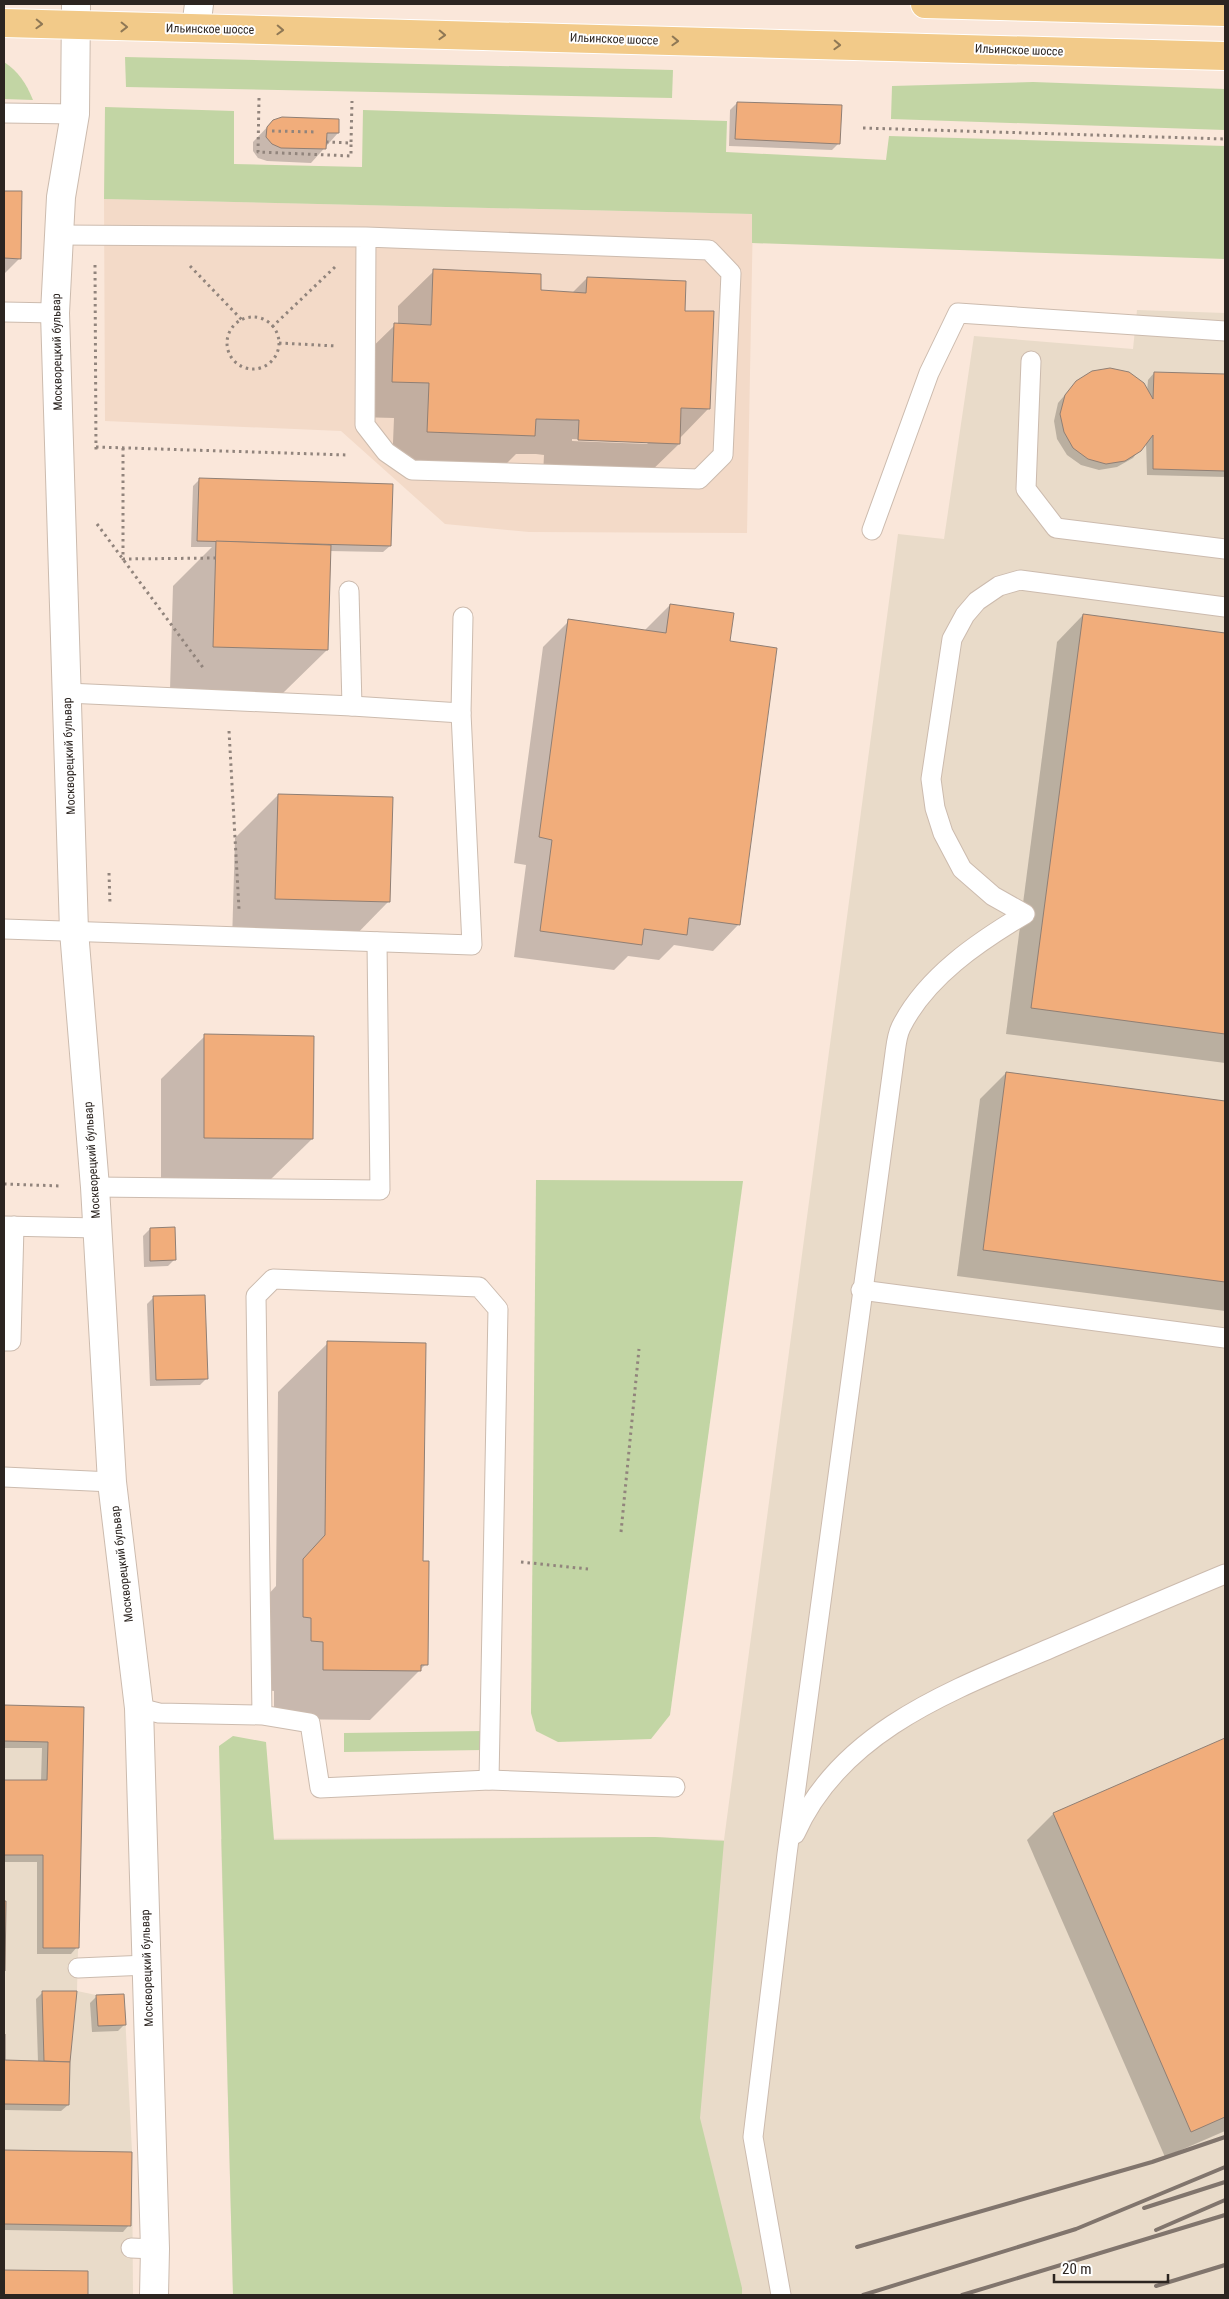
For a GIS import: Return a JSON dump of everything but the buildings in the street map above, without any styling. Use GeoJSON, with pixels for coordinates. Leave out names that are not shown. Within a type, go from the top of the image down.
{"type":"FeatureCollection","features":[{"type":"Feature","properties":{"kind":"main road"},"geometry":{"type":"LineString","coordinates":[[925,4],[1116,6],[1225,12]]}},
{"type":"Feature","properties":{"kind":"main road","name":"Ильинское шоссе"},"geometry":{"type":"LineString","coordinates":[[4,23],[75,15],[197,16],[1225,56]]}},
{"type":"Feature","properties":{"kind":"street","name":"Москворецкий бульвар"},"geometry":{"type":"LineString","coordinates":[[75,15],[75,114],[61,197],[55,313],[74,932],[98,1228],[112,1482],[139,1708],[147,1966],[143,2249],[154,2295]]}},
{"type":"Feature","properties":{"kind":"lane"},"geometry":{"type":"LineString","coordinates":[[4,113],[75,114]]}},
{"type":"Feature","properties":{"kind":"lane"},"geometry":{"type":"LineString","coordinates":[[59,234],[366,237],[709,250],[731,273],[723,455],[699,479],[412,470],[386,452],[365,426],[366,237]]}},
{"type":"Feature","properties":{"kind":"lane"},"geometry":{"type":"LineString","coordinates":[[4,312],[55,313]]}},
{"type":"Feature","properties":{"kind":"lane"},"geometry":{"type":"LineString","coordinates":[[872,530],[929,373],[958,313],[1225,330]]}},
{"type":"Feature","properties":{"kind":"lane"},"geometry":{"type":"LineString","coordinates":[[1031,361],[1026,488],[1056,528],[1225,550]]}},
{"type":"Feature","properties":{"kind":"lane"},"geometry":{"type":"LineString","coordinates":[[782,2295],[753,2137],[786,1854],[887,1100],[900,1029],[916,1001],[938,978],[995,932],[1025,914],[993,896],[962,869],[943,833],[935,808],[931,779],[952,639],[965,615],[977,601],[999,586],[1020,580],[1225,607]]}},
{"type":"Feature","properties":{"kind":"lane"},"geometry":{"type":"LineString","coordinates":[[349,591],[352,706]]}},
{"type":"Feature","properties":{"kind":"lane"},"geometry":{"type":"LineString","coordinates":[[4,929],[472,945],[461,713],[463,617]]}},
{"type":"Feature","properties":{"kind":"lane"},"geometry":{"type":"LineString","coordinates":[[67,693],[461,713]]}},
{"type":"Feature","properties":{"kind":"lane"},"geometry":{"type":"LineString","coordinates":[[95,1187],[380,1190],[376,942]]}},
{"type":"Feature","properties":{"kind":"lane"},"geometry":{"type":"LineString","coordinates":[[4,1341],[11,1341],[9,1226],[98,1228]]}},
{"type":"Feature","properties":{"kind":"lane"},"geometry":{"type":"LineString","coordinates":[[262,1716],[256,1296],[273,1279],[478,1287],[498,1309],[489,1780]]}},
{"type":"Feature","properties":{"kind":"lane"},"geometry":{"type":"LineString","coordinates":[[862,1290],[1225,1338]]}},
{"type":"Feature","properties":{"kind":"lane"},"geometry":{"type":"LineString","coordinates":[[4,1478],[112,1482]]}},
{"type":"Feature","properties":{"kind":"lane"},"geometry":{"type":"LineString","coordinates":[[786,1854],[806,1809],[833,1772],[866,1743],[912,1712],[966,1685],[1225,1574]]}},
{"type":"Feature","properties":{"kind":"lane"},"geometry":{"type":"LineString","coordinates":[[139,1708],[158,1713],[262,1716],[310,1723],[320,1788],[489,1780],[675,1788]]}},
{"type":"Feature","properties":{"kind":"lane"},"geometry":{"type":"LineString","coordinates":[[78,1968],[147,1966]]}},
{"type":"Feature","properties":{"kind":"path"},"geometry":{"type":"LineString","coordinates":[[259,98],[258,152],[351,156],[352,101]]}},
{"type":"Feature","properties":{"kind":"path"},"geometry":{"type":"LineString","coordinates":[[863,128],[1225,138]]}},
{"type":"Feature","properties":{"kind":"path"},"geometry":{"type":"LineString","coordinates":[[272,131],[317,132]]}},
{"type":"Feature","properties":{"kind":"path"},"geometry":{"type":"LineString","coordinates":[[326,142],[351,143]]}},
{"type":"Feature","properties":{"kind":"path"},"geometry":{"type":"LineString","coordinates":[[160,235],[242,320]]}},
{"type":"Feature","properties":{"kind":"path"},"geometry":{"type":"LineString","coordinates":[[272,327],[366,237]]}},
{"type":"Feature","properties":{"kind":"path"},"geometry":{"type":"LineString","coordinates":[[258,317],[269,322],[272,327],[276,331],[279,342],[277,354],[269,363],[259,368],[248,369],[237,364],[230,355],[227,344],[229,332],[236,323],[258,317]]}},
{"type":"Feature","properties":{"kind":"path"},"geometry":{"type":"LineString","coordinates":[[279,342],[366,347]]}},
{"type":"Feature","properties":{"kind":"path"},"geometry":{"type":"LineString","coordinates":[[96,447],[348,456]]}},
{"type":"Feature","properties":{"kind":"path"},"geometry":{"type":"LineString","coordinates":[[123,448],[123,559],[216,558]]}},
{"type":"Feature","properties":{"kind":"path"},"geometry":{"type":"LineString","coordinates":[[4,1184],[95,1187]]}},
{"type":"Feature","properties":{"kind":"path"},"geometry":{"type":"LineString","coordinates":[[621,1532],[639,1349]]}},
{"type":"Feature","properties":{"kind":"path"},"geometry":{"type":"LineString","coordinates":[[493,1559],[588,1568]]}},
{"type":"Feature","properties":{"kind":"shaded area"},"geometry":{"type":"Polygon","coordinates":[[[104,199],[753,214],[747,533],[529,532],[445,524],[341,431],[105,421],[104,199]]]}},
{"type":"Feature","properties":{"kind":"shaded area"},"geometry":{"type":"Polygon","coordinates":[[[1137,310],[1225,313],[1225,2295],[233,2295],[221,1839],[655,1837],[724,1840],[898,534],[944,539],[974,336],[1133,349],[1137,310]]]}},
{"type":"Feature","properties":{"kind":"shaded area"},"geometry":{"type":"Polygon","coordinates":[[[4,1705],[84,1707],[77,1991],[96,1995],[124,1994],[132,2152],[133,2295],[4,2295],[4,1705]]]}},
{"type":"Feature","properties":{"kind":"green space"},"geometry":{"type":"Polygon","coordinates":[[[125,57],[673,70],[672,98],[126,87],[125,57]]]}},
{"type":"Feature","properties":{"kind":"green space"},"geometry":{"type":"Polygon","coordinates":[[[4,62],[22,78],[33,100],[4,99],[4,62]]]}},
{"type":"Feature","properties":{"kind":"green space"},"geometry":{"type":"Polygon","coordinates":[[[1033,82],[1225,89],[1225,130],[891,119],[892,86],[1033,82]]]}},
{"type":"Feature","properties":{"kind":"green space"},"geometry":{"type":"Polygon","coordinates":[[[105,107],[234,111],[234,164],[362,167],[363,110],[727,121],[726,152],[886,160],[889,136],[1225,146],[1225,259],[752,243],[752,214],[104,199],[105,107]]]}},
{"type":"Feature","properties":{"kind":"green space"},"geometry":{"type":"Polygon","coordinates":[[[536,1180],[743,1181],[670,1715],[651,1739],[558,1742],[536,1731],[531,1713],[536,1180]]]}},
{"type":"Feature","properties":{"kind":"green space"},"geometry":{"type":"Polygon","coordinates":[[[484,1731],[484,1750],[344,1752],[344,1733],[484,1731]]]}},
{"type":"Feature","properties":{"kind":"green space"},"geometry":{"type":"Polygon","coordinates":[[[233,1736],[266,1742],[274,1840],[655,1837],[724,1841],[700,2118],[742,2288],[742,2295],[233,2295],[219,1746],[233,1736]]]}},
{"type":"Feature","properties":{"kind":"railway"},"geometry":{"type":"LineString","coordinates":[[857,2247],[1152,2162],[1225,2137]]}},
{"type":"Feature","properties":{"kind":"railway"},"geometry":{"type":"LineString","coordinates":[[863,2295],[1076,2229],[1225,2167]]}},
{"type":"Feature","properties":{"kind":"railway"},"geometry":{"type":"LineString","coordinates":[[1144,2208],[1225,2182]]}},
{"type":"Feature","properties":{"kind":"railway"},"geometry":{"type":"LineString","coordinates":[[1156,2230],[1225,2200]]}},
{"type":"Feature","properties":{"kind":"railway"},"geometry":{"type":"LineString","coordinates":[[962,2295],[1225,2215]]}},
{"type":"Feature","properties":{"kind":"railway"},"geometry":{"type":"LineString","coordinates":[[1156,2286],[1225,2265]]}}]}
